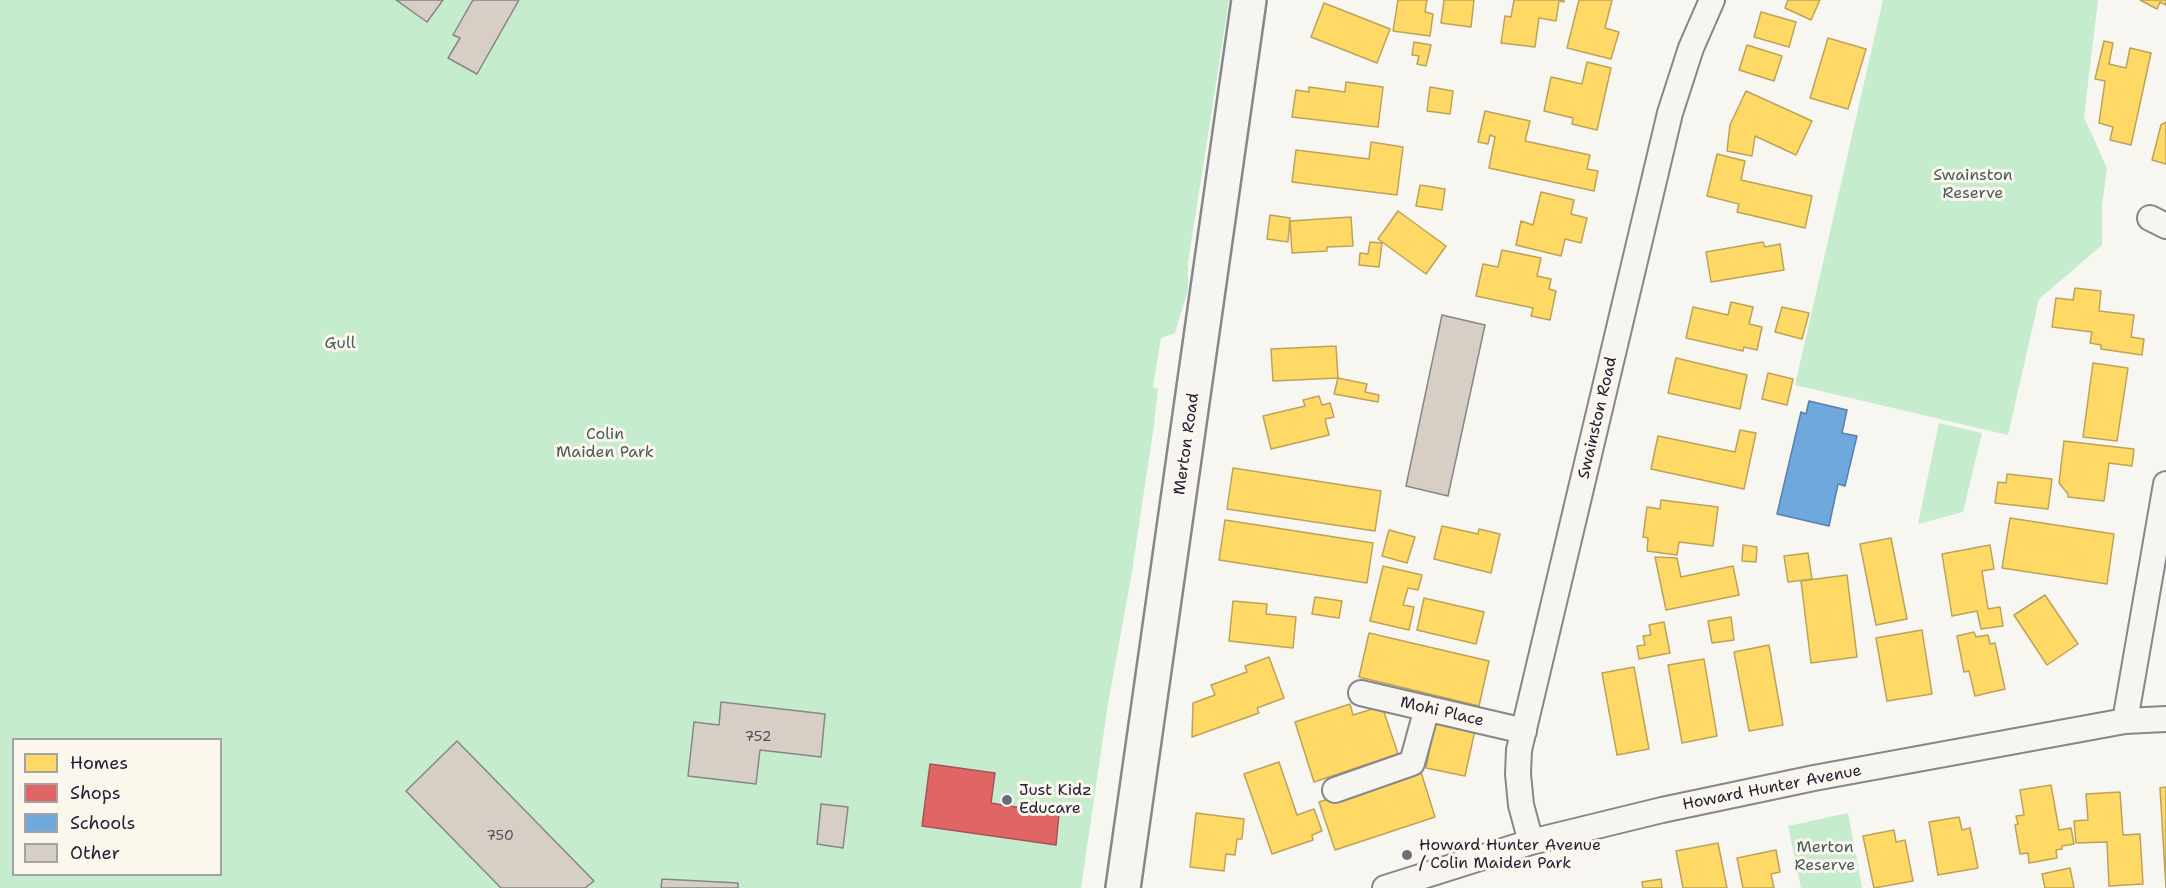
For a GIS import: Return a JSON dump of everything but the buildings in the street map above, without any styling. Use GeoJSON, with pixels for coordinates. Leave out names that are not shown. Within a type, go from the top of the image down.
{"type":"FeatureCollection","features":[{"type":"Feature","properties":{"kind":"main road","name":"Merton Road"},"geometry":{"type":"LineString","coordinates":[[1123,888],[1249,0]]}},
{"type":"Feature","properties":{"kind":"street","name":"Swainston Road"},"geometry":{"type":"LineString","coordinates":[[1531,842],[1521,806],[1518,774],[1519,750],[1670,113],[1690,48],[1712,0]]}},
{"type":"Feature","properties":{"kind":"street"},"geometry":{"type":"LineString","coordinates":[[2125,721],[2166,484]]}},
{"type":"Feature","properties":{"kind":"street","name":"Mohi Place"},"geometry":{"type":"LineString","coordinates":[[1361,693],[1524,731]]}},
{"type":"Feature","properties":{"kind":"street"},"geometry":{"type":"LineString","coordinates":[[1335,790],[1412,763],[1426,708]]}},
{"type":"Feature","properties":{"kind":"street","name":"Howard Hunter Avenue"},"geometry":{"type":"LineString","coordinates":[[1385,888],[1531,842],[1651,812],[1802,781],[2125,721],[2166,719]]}},
{"type":"Feature","properties":{"kind":"green space","name":"Colin Maiden Park"},"geometry":{"type":"Polygon","coordinates":[[[0,0],[1229,0],[1188,263],[1188,290],[1175,333],[1161,338],[1153,387],[1158,389],[1154,425],[1131,578],[1108,704],[1081,888],[0,888],[0,0]]]}},
{"type":"Feature","properties":{"kind":"green space","name":"Swainston Reserve"},"geometry":{"type":"Polygon","coordinates":[[[1883,0],[2098,0],[2084,117],[2107,168],[2102,206],[2102,245],[2039,299],[2008,435],[1795,385],[1883,0]]]}},
{"type":"Feature","properties":{"kind":"green space"},"geometry":{"type":"Polygon","coordinates":[[[1939,423],[1982,433],[1963,512],[1918,524],[1939,423]]]}},
{"type":"Feature","properties":{"kind":"green space","name":"Merton Reserve"},"geometry":{"type":"Polygon","coordinates":[[[1848,813],[1862,888],[1801,888],[1788,826],[1848,813]]]}},
{"type":"Feature","properties":{"kind":"place","name":"Just Kidz Educare"},"geometry":{"type":"Point","coordinates":[1007,800]}},
{"type":"Feature","properties":{"kind":"place","name":"Howard Hunter Avenue / Colin Maiden Park"},"geometry":{"type":"Point","coordinates":[1407,855]}},
{"type":"Feature","properties":{"kind":"park label","name":"Gull"},"geometry":{"type":"Point","coordinates":[340,344]}}]}
